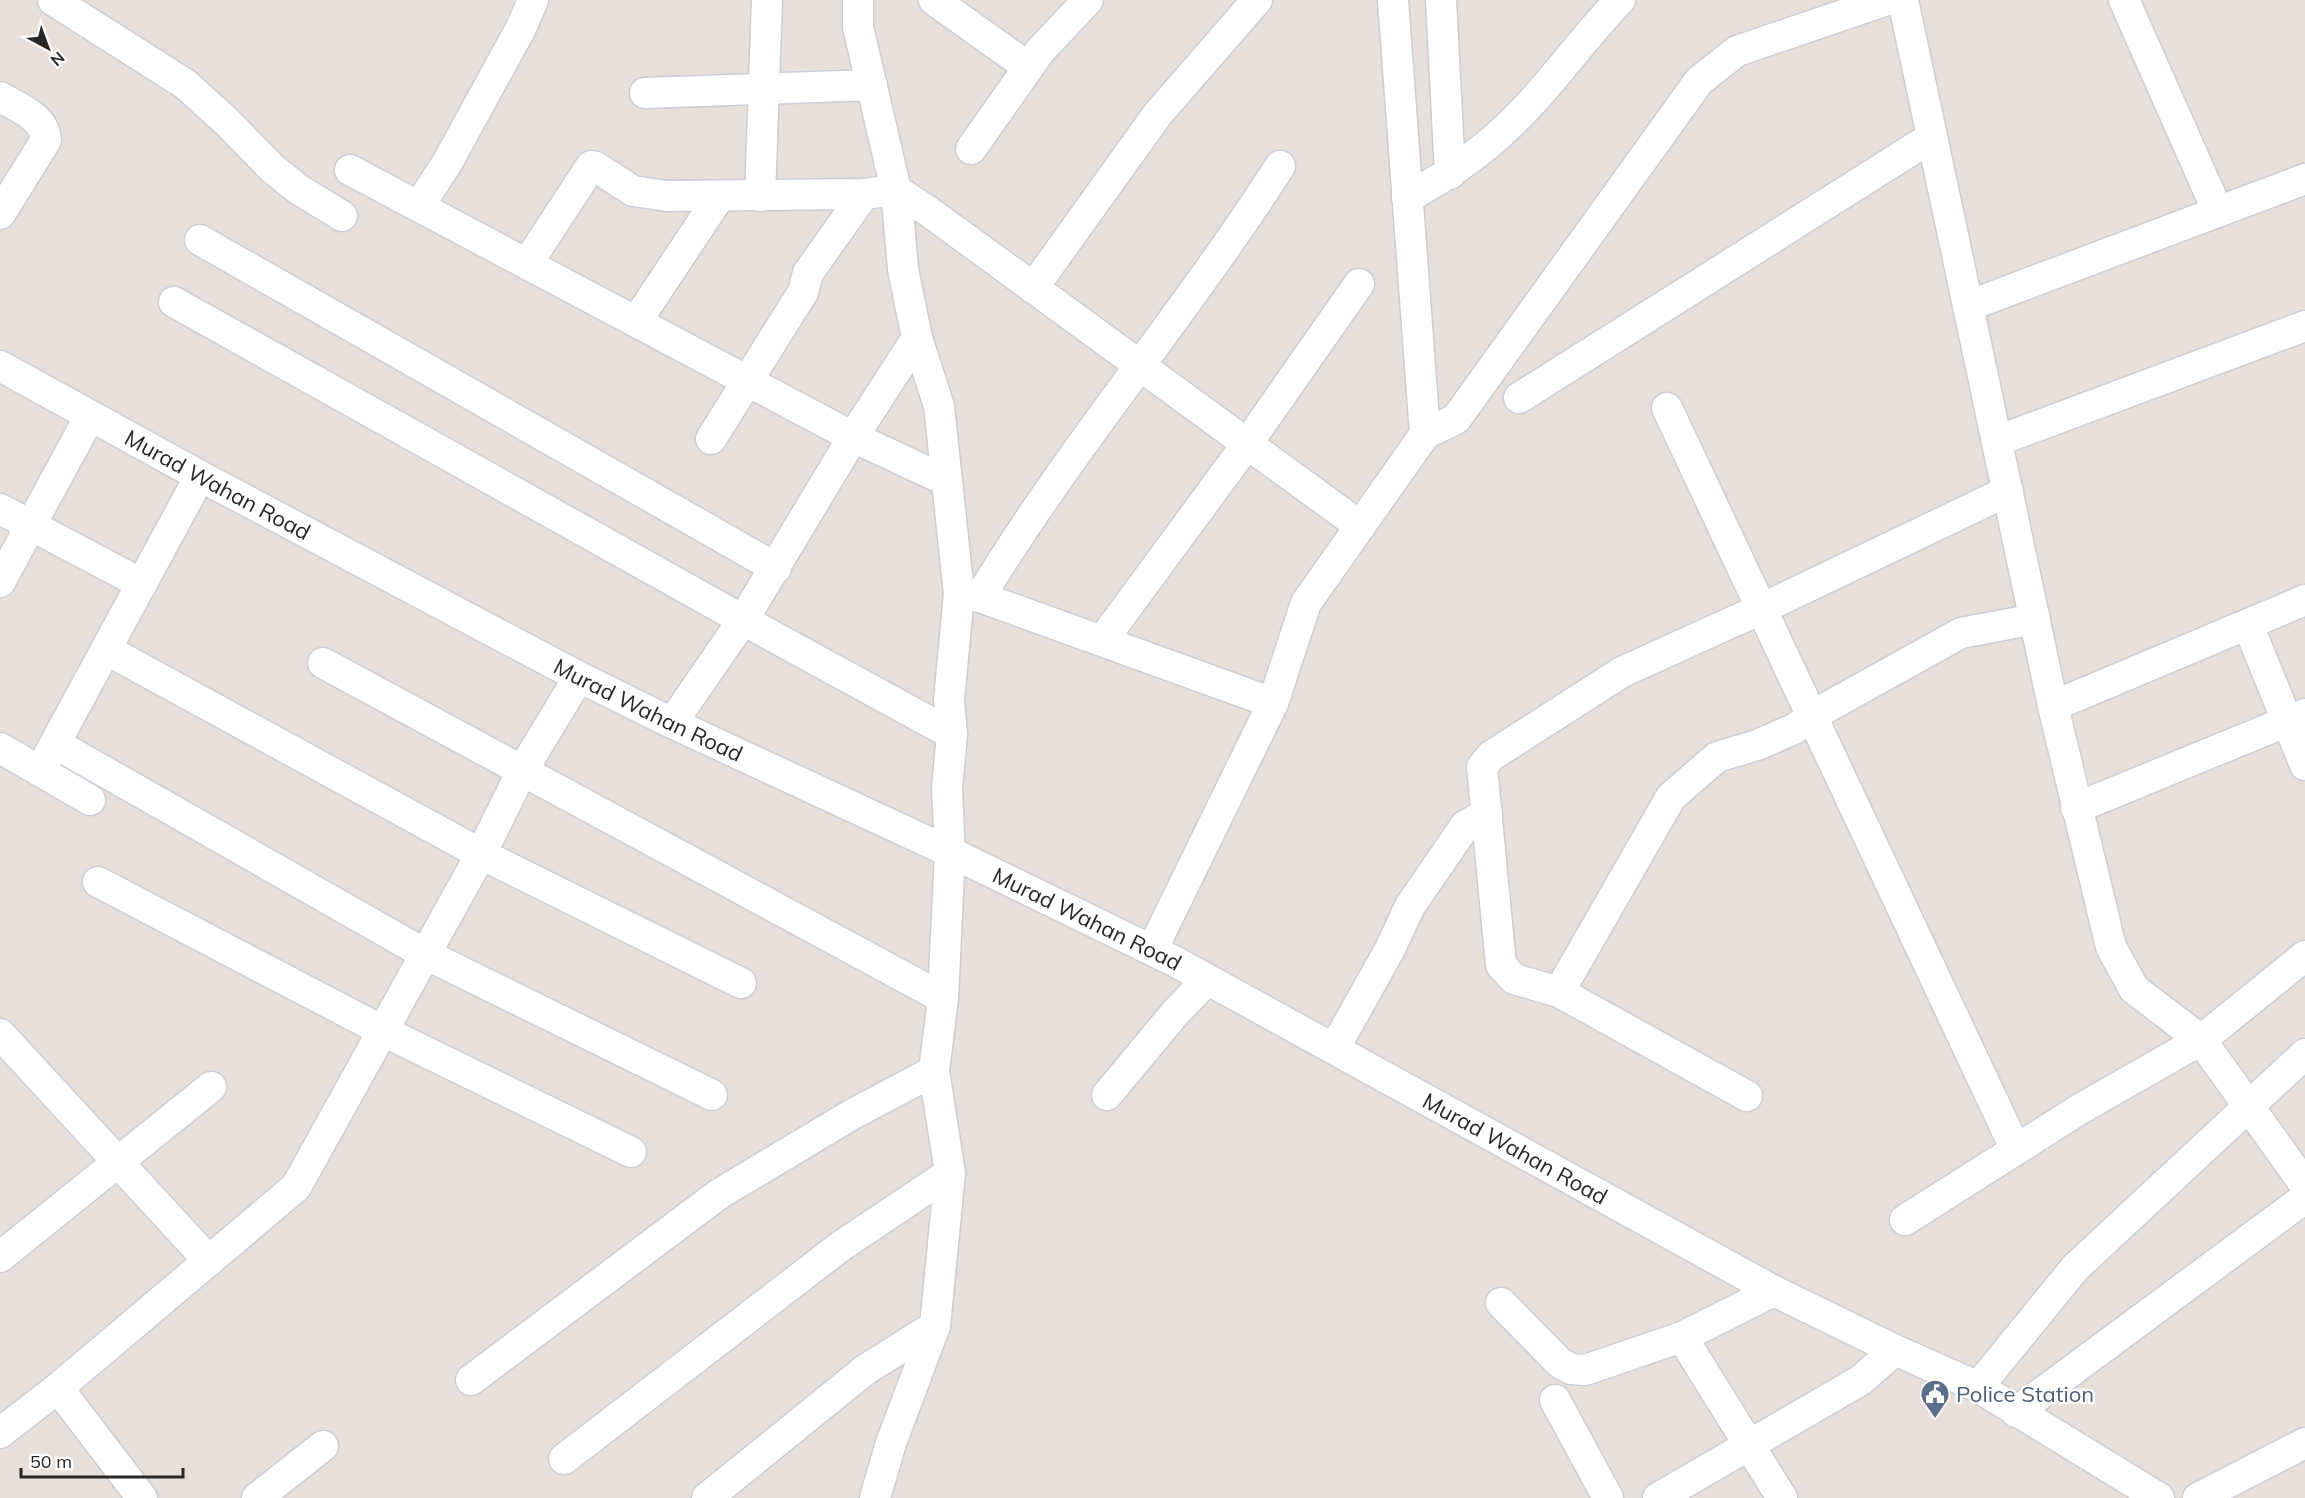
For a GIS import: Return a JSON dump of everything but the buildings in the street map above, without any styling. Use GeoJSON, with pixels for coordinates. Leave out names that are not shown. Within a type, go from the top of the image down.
{"type":"FeatureCollection","features":[{"type":"Feature","properties":{"kind":"street"},"geometry":{"type":"LineString","coordinates":[[52,0],[186,84],[272,168],[298,189],[342,216]]}},
{"type":"Feature","properties":{"kind":"street"},"geometry":{"type":"LineString","coordinates":[[419,206],[453,152],[521,28],[533,0]]}},
{"type":"Feature","properties":{"kind":"street"},"geometry":{"type":"LineString","coordinates":[[760,196],[767,0]]}},
{"type":"Feature","properties":{"kind":"street"},"geometry":{"type":"LineString","coordinates":[[858,0],[858,27],[896,190],[903,269],[917,338],[939,406],[947,481],[969,595],[949,700],[952,734],[947,789],[950,852],[943,998],[934,1071],[950,1173],[935,1326],[891,1443],[875,1498]]}},
{"type":"Feature","properties":{"kind":"street"},"geometry":{"type":"LineString","coordinates":[[934,0],[1028,67]]}},
{"type":"Feature","properties":{"kind":"street"},"geometry":{"type":"LineString","coordinates":[[972,149],[1040,51],[1088,0]]}},
{"type":"Feature","properties":{"kind":"street"},"geometry":{"type":"LineString","coordinates":[[1393,0],[1425,434]]}},
{"type":"Feature","properties":{"kind":"street"},"geometry":{"type":"LineString","coordinates":[[1441,0],[1450,174]]}},
{"type":"Feature","properties":{"kind":"street"},"geometry":{"type":"LineString","coordinates":[[1407,198],[1472,159],[1506,129],[1593,27],[1620,0]]}},
{"type":"Feature","properties":{"kind":"street"},"geometry":{"type":"LineString","coordinates":[[1152,950],[1273,703],[1306,603],[1425,434],[1456,419],[1699,81],[1737,51],[1887,0]]}},
{"type":"Feature","properties":{"kind":"street"},"geometry":{"type":"LineString","coordinates":[[1903,0],[2053,706],[2111,947],[2134,989],[2201,1040],[2305,1185]]}},
{"type":"Feature","properties":{"kind":"street"},"geometry":{"type":"LineString","coordinates":[[2124,0],[2218,212]]}},
{"type":"Feature","properties":{"kind":"street"},"geometry":{"type":"LineString","coordinates":[[1034,288],[1157,115],[1245,4]]}},
{"type":"Feature","properties":{"kind":"street"},"geometry":{"type":"LineString","coordinates":[[645,93],[872,85]]}},
{"type":"Feature","properties":{"kind":"street"},"geometry":{"type":"LineString","coordinates":[[0,97],[39,120],[46,130],[46,140],[0,214]]}},
{"type":"Feature","properties":{"kind":"street"},"geometry":{"type":"LineString","coordinates":[[1519,398],[1932,137]]}},
{"type":"Feature","properties":{"kind":"street"},"geometry":{"type":"LineString","coordinates":[[969,595],[1004,557],[1255,205],[1280,165]]}},
{"type":"Feature","properties":{"kind":"street"},"geometry":{"type":"LineString","coordinates":[[527,264],[591,166],[633,191],[667,196],[864,194],[896,190],[1360,526]]}},
{"type":"Feature","properties":{"kind":"street"},"geometry":{"type":"LineString","coordinates":[[350,170],[853,437],[947,481]]}},
{"type":"Feature","properties":{"kind":"street"},"geometry":{"type":"LineString","coordinates":[[1968,306],[2305,179]]}},
{"type":"Feature","properties":{"kind":"street"},"geometry":{"type":"LineString","coordinates":[[711,439],[803,292],[808,273],[864,194]]}},
{"type":"Feature","properties":{"kind":"street"},"geometry":{"type":"LineString","coordinates":[[636,322],[719,197]]}},
{"type":"Feature","properties":{"kind":"street"},"geometry":{"type":"LineString","coordinates":[[200,240],[776,568]]}},
{"type":"Feature","properties":{"kind":"street"},"geometry":{"type":"LineString","coordinates":[[1102,641],[1248,444],[1359,284]]}},
{"type":"Feature","properties":{"kind":"street"},"geometry":{"type":"LineString","coordinates":[[174,302],[952,734]]}},
{"type":"Feature","properties":{"kind":"street"},"geometry":{"type":"LineString","coordinates":[[1997,441],[2305,326]]}},
{"type":"Feature","properties":{"kind":"street"},"geometry":{"type":"LineString","coordinates":[[672,723],[743,620],[853,437],[917,338]]}},
{"type":"Feature","properties":{"kind":"street","name":"Murad Wahan Road"},"geometry":{"type":"LineString","coordinates":[[0,366],[200,476],[579,676],[672,723],[950,852],[1152,950],[1774,1291],[1895,1350],[1978,1387],[2159,1498]]}},
{"type":"Feature","properties":{"kind":"street"},"geometry":{"type":"LineString","coordinates":[[1667,408],[2016,1150]]}},
{"type":"Feature","properties":{"kind":"street"},"geometry":{"type":"LineString","coordinates":[[0,582],[90,416]]}},
{"type":"Feature","properties":{"kind":"street"},"geometry":{"type":"LineString","coordinates":[[40,771],[200,476]]}},
{"type":"Feature","properties":{"kind":"street"},"geometry":{"type":"LineString","coordinates":[[1747,1096],[1559,992],[1514,979],[1501,965],[1482,766],[1491,756],[1622,672],[1761,609],[2008,491]]}},
{"type":"Feature","properties":{"kind":"street"},"geometry":{"type":"LineString","coordinates":[[0,509],[142,584]]}},
{"type":"Feature","properties":{"kind":"street"},"geometry":{"type":"LineString","coordinates":[[969,595],[1273,703]]}},
{"type":"Feature","properties":{"kind":"street"},"geometry":{"type":"LineString","coordinates":[[2053,706],[2305,600]]}},
{"type":"Feature","properties":{"kind":"street"},"geometry":{"type":"LineString","coordinates":[[1559,992],[1671,797],[1717,757],[1757,745],[1794,729],[1811,717],[1961,633],[2035,620]]}},
{"type":"Feature","properties":{"kind":"street"},"geometry":{"type":"LineString","coordinates":[[2248,625],[2296,718],[2305,765]]}},
{"type":"Feature","properties":{"kind":"street"},"geometry":{"type":"LineString","coordinates":[[107,650],[481,854],[741,983]]}},
{"type":"Feature","properties":{"kind":"street"},"geometry":{"type":"LineString","coordinates":[[323,663],[943,998]]}},
{"type":"Feature","properties":{"kind":"street"},"geometry":{"type":"LineString","coordinates":[[0,1433],[58,1388],[296,1187],[481,854],[522,771],[579,676]]}},
{"type":"Feature","properties":{"kind":"street"},"geometry":{"type":"LineString","coordinates":[[2076,808],[2296,718]]}},
{"type":"Feature","properties":{"kind":"street"},"geometry":{"type":"LineString","coordinates":[[56,744],[425,954],[712,1095]]}},
{"type":"Feature","properties":{"kind":"street"},"geometry":{"type":"LineString","coordinates":[[0,748],[90,800]]}},
{"type":"Feature","properties":{"kind":"street"},"geometry":{"type":"LineString","coordinates":[[1334,1049],[1390,949],[1410,906],[1465,826],[1487,813]]}},
{"type":"Feature","properties":{"kind":"street"},"geometry":{"type":"LineString","coordinates":[[99,882],[382,1031],[632,1152]]}},
{"type":"Feature","properties":{"kind":"street"},"geometry":{"type":"LineString","coordinates":[[1905,1220],[2080,1109],[2201,1040],[2305,956]]}},
{"type":"Feature","properties":{"kind":"street"},"geometry":{"type":"LineString","coordinates":[[1107,1095],[1176,1012],[1207,980]]}},
{"type":"Feature","properties":{"kind":"street"},"geometry":{"type":"LineString","coordinates":[[0,1034],[209,1261]]}},
{"type":"Feature","properties":{"kind":"street"},"geometry":{"type":"LineString","coordinates":[[1978,1387],[2075,1268],[2305,1054]]}},
{"type":"Feature","properties":{"kind":"street"},"geometry":{"type":"LineString","coordinates":[[471,1380],[719,1194],[852,1115],[934,1071]]}},
{"type":"Feature","properties":{"kind":"street"},"geometry":{"type":"LineString","coordinates":[[0,1257],[211,1087]]}},
{"type":"Feature","properties":{"kind":"street"},"geometry":{"type":"LineString","coordinates":[[564,1460],[841,1245],[950,1173]]}},
{"type":"Feature","properties":{"kind":"street"},"geometry":{"type":"LineString","coordinates":[[2016,1412],[2305,1198]]}},
{"type":"Feature","properties":{"kind":"street"},"geometry":{"type":"LineString","coordinates":[[1501,1303],[1560,1363],[1571,1369],[1585,1370],[1682,1337],[1774,1291]]}},
{"type":"Feature","properties":{"kind":"street"},"geometry":{"type":"LineString","coordinates":[[707,1498],[865,1370],[935,1326]]}},
{"type":"Feature","properties":{"kind":"street"},"geometry":{"type":"LineString","coordinates":[[1682,1337],[1782,1498]]}},
{"type":"Feature","properties":{"kind":"street"},"geometry":{"type":"LineString","coordinates":[[1658,1498],[1861,1380],[1895,1350]]}},
{"type":"Feature","properties":{"kind":"street"},"geometry":{"type":"LineString","coordinates":[[58,1388],[142,1498]]}},
{"type":"Feature","properties":{"kind":"street"},"geometry":{"type":"LineString","coordinates":[[1555,1400],[1608,1498]]}},
{"type":"Feature","properties":{"kind":"street"},"geometry":{"type":"LineString","coordinates":[[2198,1498],[2305,1443]]}},
{"type":"Feature","properties":{"kind":"street"},"geometry":{"type":"LineString","coordinates":[[257,1498],[322,1446]]}},
{"type":"Feature","properties":{"kind":"place","name":"Police Station"},"geometry":{"type":"Point","coordinates":[1935,1420]}}]}
